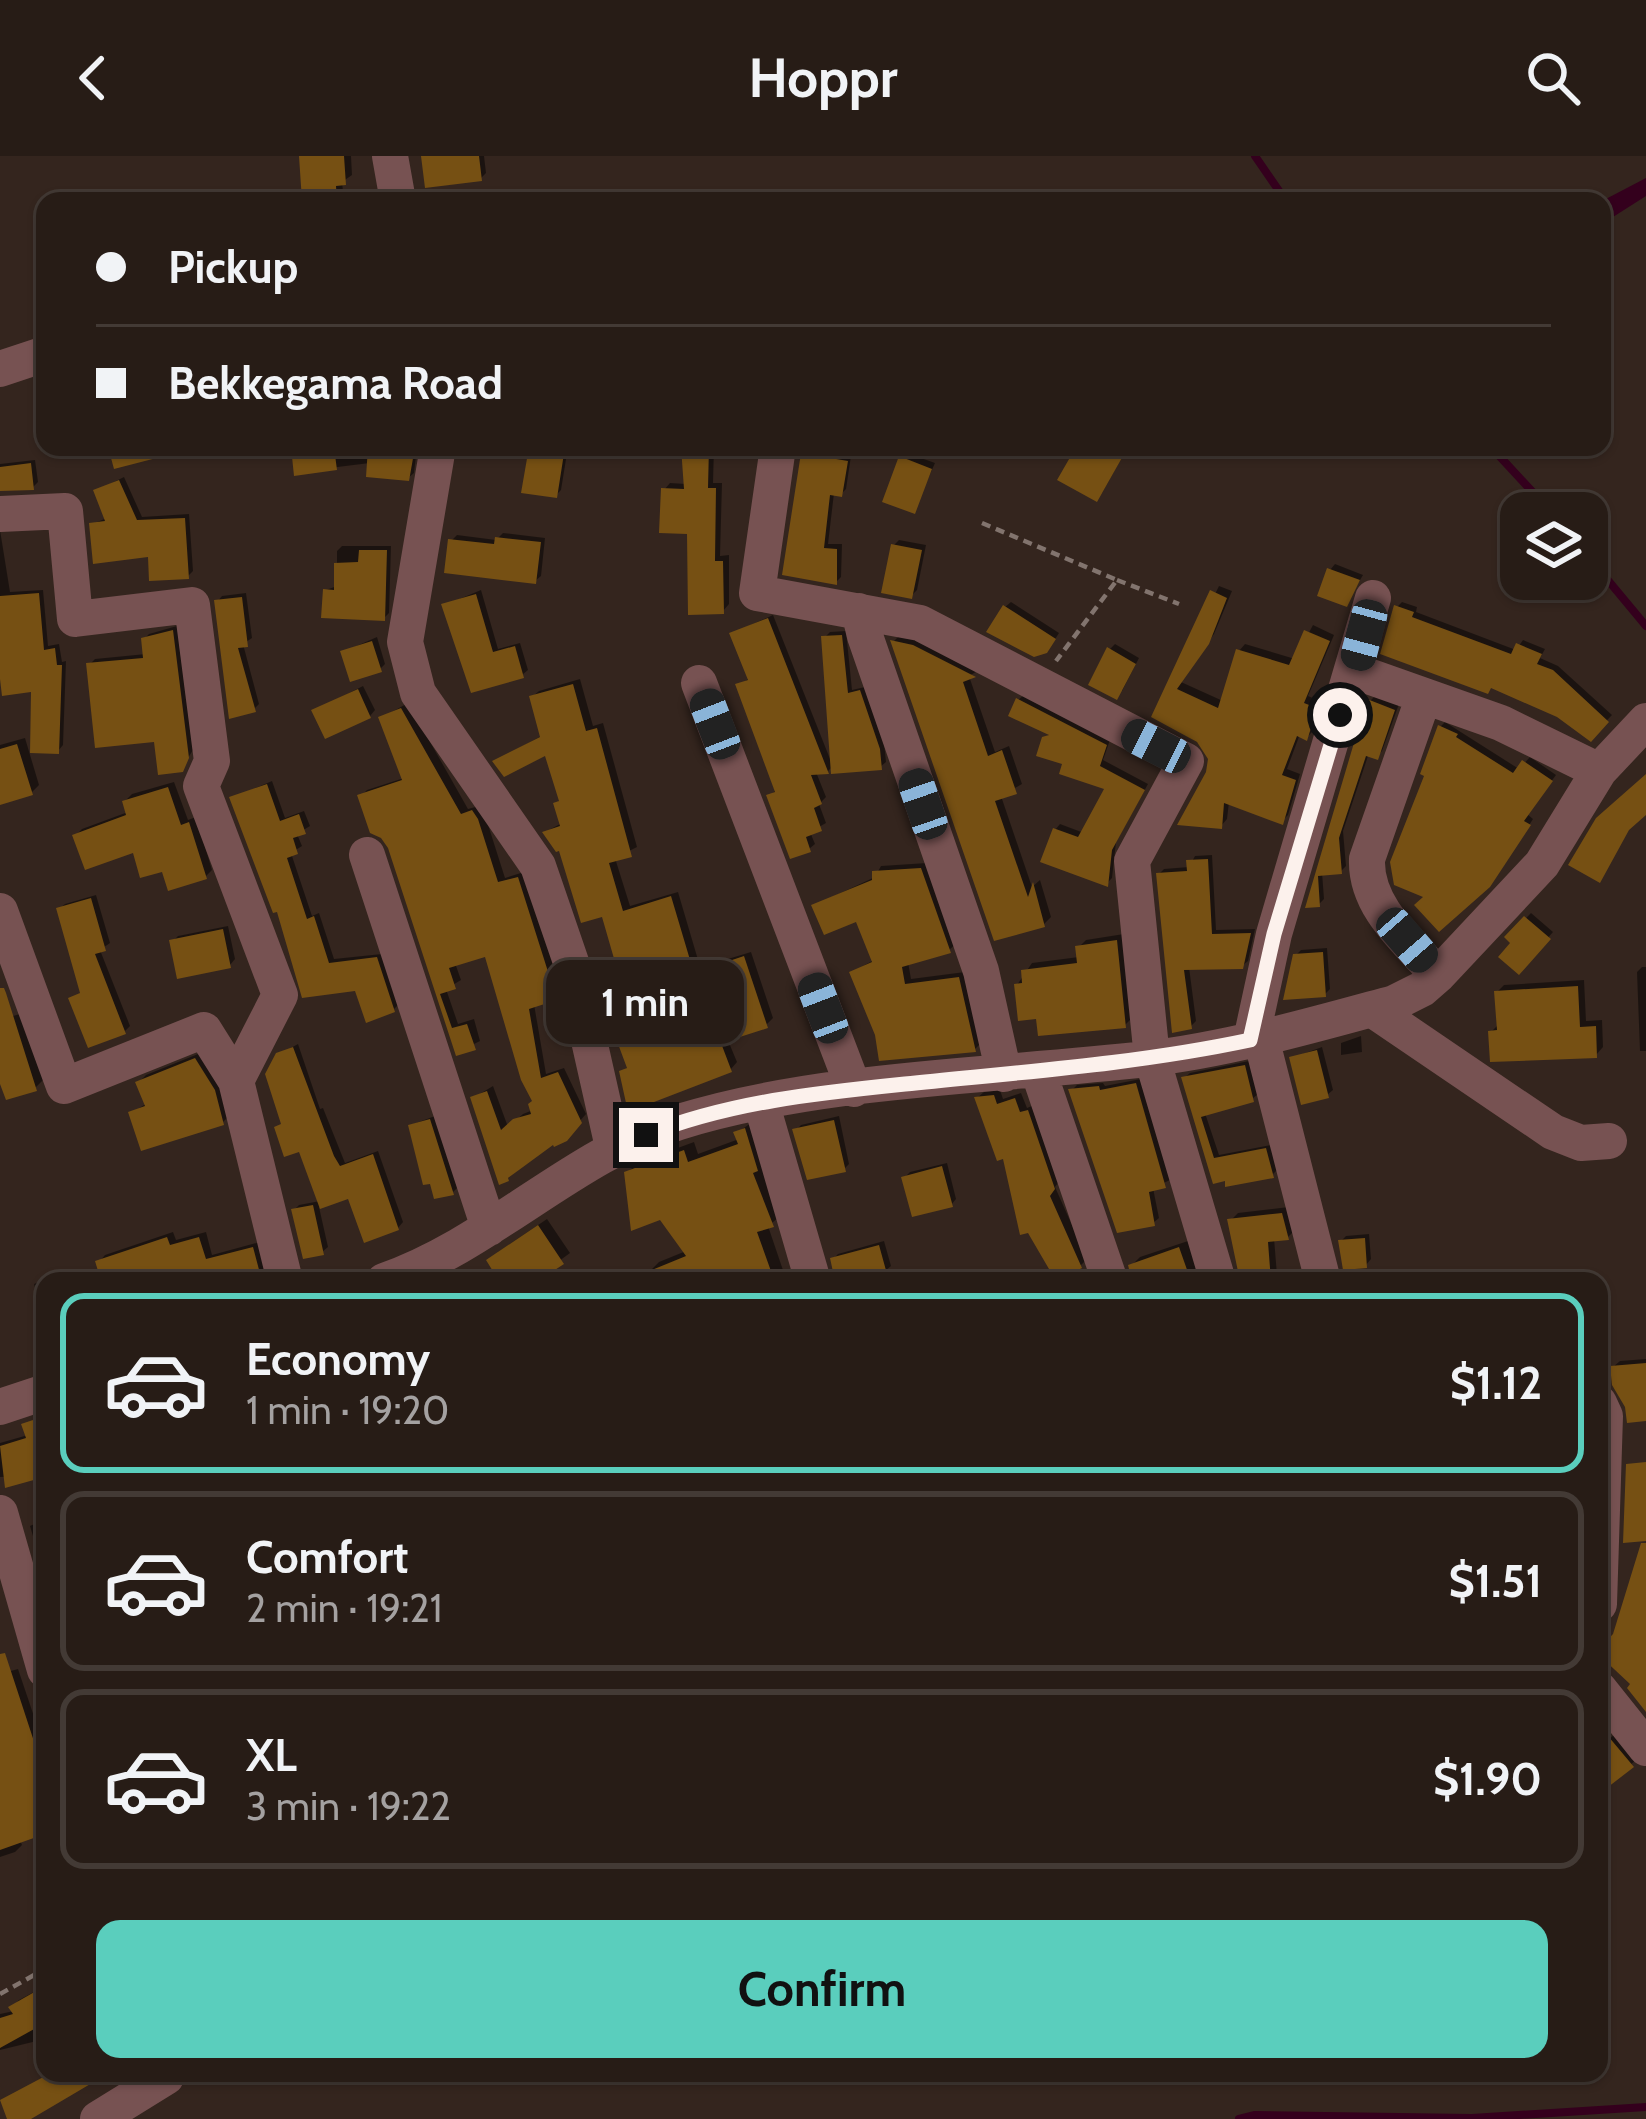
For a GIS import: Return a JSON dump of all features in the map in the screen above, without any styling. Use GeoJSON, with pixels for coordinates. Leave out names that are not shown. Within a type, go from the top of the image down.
{"type":"FeatureCollection","features":[{"type":"Feature","properties":{"kind":"street"},"geometry":{"type":"LineString","coordinates":[[390,156],[396,192]]}},
{"type":"Feature","properties":{"kind":"street"},"geometry":{"type":"LineString","coordinates":[[0,369],[36,357]]}},
{"type":"Feature","properties":{"kind":"street"},"geometry":{"type":"LineString","coordinates":[[436,456],[405,642],[418,693],[538,866],[572,965],[614,1147]]}},
{"type":"Feature","properties":{"kind":"street"},"geometry":{"type":"LineString","coordinates":[[777,456],[757,593],[920,623],[1186,761],[1132,861],[1152,1058],[1215,1272]]}},
{"type":"Feature","properties":{"kind":"street"},"geometry":{"type":"LineString","coordinates":[[0,514],[65,511],[75,619],[192,605],[212,761],[201,786],[280,995],[236,1081]]}},
{"type":"Feature","properties":{"kind":"street"},"geometry":{"type":"LineString","coordinates":[[1321,1272],[1256,1039],[1274,934],[1373,598]]}},
{"type":"Feature","properties":{"kind":"street"},"geometry":{"type":"LineString","coordinates":[[859,611],[981,971],[1106,1272]]}},
{"type":"Feature","properties":{"kind":"street"},"geometry":{"type":"LineString","coordinates":[[1354,671],[1501,724],[1600,771]]}},
{"type":"Feature","properties":{"kind":"street"},"geometry":{"type":"LineString","coordinates":[[699,683],[854,1089]]}},
{"type":"Feature","properties":{"kind":"street"},"geometry":{"type":"LineString","coordinates":[[1424,696],[1367,859],[1366,884],[1376,904],[1438,975]]}},
{"type":"Feature","properties":{"kind":"street"},"geometry":{"type":"LineString","coordinates":[[402,1272],[489,1228],[614,1147],[678,1122],[760,1102],[854,1089],[1152,1058],[1256,1039],[1372,1009],[1422,989],[1543,864],[1600,771],[1646,721]]}},
{"type":"Feature","properties":{"kind":"street"},"geometry":{"type":"LineString","coordinates":[[367,854],[489,1228]]}},
{"type":"Feature","properties":{"kind":"street"},"geometry":{"type":"LineString","coordinates":[[0,910],[64,1086],[204,1030],[236,1081],[284,1272]]}},
{"type":"Feature","properties":{"kind":"street"},"geometry":{"type":"LineString","coordinates":[[1372,1009],[1553,1132],[1581,1143],[1609,1141]]}},
{"type":"Feature","properties":{"kind":"street"},"geometry":{"type":"LineString","coordinates":[[760,1102],[810,1272]]}},
{"type":"Feature","properties":{"kind":"street"},"geometry":{"type":"LineString","coordinates":[[0,1407],[36,1395]]}},
{"type":"Feature","properties":{"kind":"street"},"geometry":{"type":"LineString","coordinates":[[0,1513],[36,1639]]}},
{"type":"Feature","properties":{"kind":"street"},"geometry":{"type":"LineString","coordinates":[[1608,1700],[1646,1748]]}},
{"type":"Feature","properties":{"kind":"street"},"geometry":{"type":"LineString","coordinates":[[98,2119],[158,2082]]}},
{"type":"Feature","properties":{"kind":"path"},"geometry":{"type":"LineString","coordinates":[[982,523],[1179,604]]}},
{"type":"Feature","properties":{"kind":"path"},"geometry":{"type":"LineString","coordinates":[[1038,685],[1117,580]]}},
{"type":"Feature","properties":{"kind":"path"},"geometry":{"type":"LineString","coordinates":[[0,1994],[36,1974]]}},
{"type":"Feature","properties":{"kind":"shaded area"},"geometry":{"type":"Polygon","coordinates":[[[1646,178],[1646,196],[1611,218],[1611,196],[1646,178]]]}},
{"type":"Feature","properties":{"kind":"building"},"geometry":{"type":"Polygon","coordinates":[[[299,156],[344,156],[346,185],[336,186],[336,192],[301,192],[299,156]]]}},
{"type":"Feature","properties":{"kind":"building"},"geometry":{"type":"Polygon","coordinates":[[[421,156],[479,156],[482,181],[425,188],[421,156]]]}},
{"type":"Feature","properties":{"kind":"building"},"geometry":{"type":"Polygon","coordinates":[[[110,456],[164,456],[114,469],[110,456]]]}},
{"type":"Feature","properties":{"kind":"building"},"geometry":{"type":"Polygon","coordinates":[[[292,456],[335,456],[337,470],[294,476],[292,456]]]}},
{"type":"Feature","properties":{"kind":"building"},"geometry":{"type":"Polygon","coordinates":[[[367,456],[413,456],[409,481],[366,477],[367,456]]]}},
{"type":"Feature","properties":{"kind":"building"},"geometry":{"type":"Polygon","coordinates":[[[527,456],[564,456],[557,498],[521,493],[527,456]]]}},
{"type":"Feature","properties":{"kind":"building"},"geometry":{"type":"Polygon","coordinates":[[[682,456],[709,456],[708,488],[716,488],[715,561],[723,561],[724,614],[688,615],[687,534],[659,533],[661,488],[684,489],[682,456]]]}},
{"type":"Feature","properties":{"kind":"building"},"geometry":{"type":"Polygon","coordinates":[[[801,456],[848,461],[842,497],[830,495],[824,548],[837,549],[837,585],[782,575],[801,456]]]}},
{"type":"Feature","properties":{"kind":"building"},"geometry":{"type":"Polygon","coordinates":[[[899,456],[932,469],[915,514],[882,502],[899,456]]]}},
{"type":"Feature","properties":{"kind":"building"},"geometry":{"type":"Polygon","coordinates":[[[1071,456],[1123,456],[1097,502],[1057,480],[1071,456]]]}},
{"type":"Feature","properties":{"kind":"building"},"geometry":{"type":"Polygon","coordinates":[[[31,463],[34,490],[0,491],[0,467],[31,463]]]}},
{"type":"Feature","properties":{"kind":"building"},"geometry":{"type":"Polygon","coordinates":[[[119,480],[137,520],[185,518],[189,579],[149,581],[148,557],[93,564],[89,523],[105,521],[93,490],[119,480]]]}},
{"type":"Feature","properties":{"kind":"building"},"geometry":{"type":"Polygon","coordinates":[[[495,537],[541,542],[536,584],[444,573],[448,539],[494,544],[495,537]]]}},
{"type":"Feature","properties":{"kind":"building"},"geometry":{"type":"Polygon","coordinates":[[[891,544],[922,550],[912,599],[881,593],[891,544]]]}},
{"type":"Feature","properties":{"kind":"building"},"geometry":{"type":"Polygon","coordinates":[[[359,550],[387,550],[385,621],[321,618],[323,589],[334,590],[334,563],[358,562],[359,550]]]}},
{"type":"Feature","properties":{"kind":"building"},"geometry":{"type":"Polygon","coordinates":[[[1327,568],[1360,580],[1347,607],[1317,596],[1327,568]]]}},
{"type":"Feature","properties":{"kind":"building"},"geometry":{"type":"Polygon","coordinates":[[[1210,590],[1227,598],[1209,644],[1177,689],[1218,708],[1236,649],[1289,665],[1304,630],[1330,641],[1304,703],[1317,708],[1307,741],[1297,736],[1282,775],[1296,780],[1283,825],[1224,803],[1222,829],[1177,825],[1206,772],[1208,759],[1197,742],[1151,717],[1210,590]]]}},
{"type":"Feature","properties":{"kind":"building"},"geometry":{"type":"Polygon","coordinates":[[[39,593],[44,650],[55,648],[57,665],[62,665],[59,754],[30,753],[31,692],[2,696],[0,596],[39,593]]]}},
{"type":"Feature","properties":{"kind":"building"},"geometry":{"type":"Polygon","coordinates":[[[476,594],[493,652],[515,646],[524,678],[471,693],[441,604],[476,594]]]}},
{"type":"Feature","properties":{"kind":"building"},"geometry":{"type":"Polygon","coordinates":[[[242,597],[248,647],[238,648],[256,712],[229,719],[214,600],[242,597]]]}},
{"type":"Feature","properties":{"kind":"building"},"geometry":{"type":"Polygon","coordinates":[[[1003,605],[1056,639],[1047,653],[1034,657],[986,632],[1003,605]]]}},
{"type":"Feature","properties":{"kind":"building"},"geometry":{"type":"Polygon","coordinates":[[[1394,605],[1414,612],[1412,617],[1511,654],[1516,643],[1542,654],[1537,664],[1553,670],[1609,722],[1591,742],[1557,717],[1491,688],[1488,694],[1380,654],[1394,605]]]}},
{"type":"Feature","properties":{"kind":"building"},"geometry":{"type":"Polygon","coordinates":[[[768,618],[829,774],[811,775],[822,804],[814,808],[822,831],[806,837],[811,852],[790,859],[766,795],[775,792],[735,684],[748,680],[729,633],[768,618]]]}},
{"type":"Feature","properties":{"kind":"building"},"geometry":{"type":"Polygon","coordinates":[[[173,630],[189,758],[183,772],[158,775],[154,742],[95,748],[86,663],[143,658],[141,638],[173,630]]]}},
{"type":"Feature","properties":{"kind":"building"},"geometry":{"type":"Polygon","coordinates":[[[842,635],[848,693],[860,690],[880,749],[882,770],[831,774],[821,636],[842,635]]]}},
{"type":"Feature","properties":{"kind":"building"},"geometry":{"type":"Polygon","coordinates":[[[890,640],[913,645],[976,677],[963,682],[988,756],[1002,750],[1017,794],[995,801],[1028,897],[1033,882],[1045,927],[994,941],[890,640]]]}},
{"type":"Feature","properties":{"kind":"building"},"geometry":{"type":"Polygon","coordinates":[[[372,641],[382,672],[350,682],[340,651],[372,641]]]}},
{"type":"Feature","properties":{"kind":"building"},"geometry":{"type":"Polygon","coordinates":[[[1107,647],[1136,664],[1117,700],[1088,685],[1107,647]]]}},
{"type":"Feature","properties":{"kind":"building"},"geometry":{"type":"Polygon","coordinates":[[[573,684],[586,731],[597,728],[632,857],[609,863],[623,911],[671,896],[696,980],[647,995],[663,1038],[723,1014],[708,968],[744,956],[768,1028],[721,1043],[732,1072],[628,1112],[619,1071],[627,1068],[611,1025],[625,1019],[607,965],[615,962],[602,917],[581,923],[559,851],[542,832],[560,826],[553,803],[559,801],[545,756],[504,777],[492,761],[540,737],[529,696],[573,684]]]}},
{"type":"Feature","properties":{"kind":"building"},"geometry":{"type":"Polygon","coordinates":[[[358,689],[371,718],[325,739],[311,710],[358,689]]]}},
{"type":"Feature","properties":{"kind":"building"},"geometry":{"type":"Polygon","coordinates":[[[1016,698],[1107,745],[1100,766],[1145,790],[1112,850],[1108,887],[1040,862],[1053,828],[1078,837],[1104,789],[1059,774],[1062,764],[1036,756],[1042,737],[1049,735],[1008,716],[1016,698]]]}},
{"type":"Feature","properties":{"kind":"building"},"geometry":{"type":"Polygon","coordinates":[[[1367,699],[1395,710],[1378,760],[1366,756],[1339,838],[1342,874],[1318,876],[1320,907],[1305,908],[1367,699]]]}},
{"type":"Feature","properties":{"kind":"building"},"geometry":{"type":"Polygon","coordinates":[[[401,708],[461,814],[472,810],[478,819],[498,882],[518,877],[557,1000],[529,1009],[541,1078],[558,1072],[582,1123],[567,1141],[553,1145],[499,1185],[470,1097],[487,1091],[501,1130],[513,1119],[531,1114],[528,1104],[532,1101],[521,1080],[485,957],[449,968],[456,989],[440,994],[452,1028],[467,1024],[476,1050],[456,1056],[388,848],[370,833],[357,795],[402,780],[378,717],[401,708]]]}},
{"type":"Feature","properties":{"kind":"building"},"geometry":{"type":"Polygon","coordinates":[[[1438,725],[1513,773],[1522,760],[1553,781],[1524,821],[1531,825],[1490,887],[1439,932],[1414,905],[1423,897],[1394,885],[1390,862],[1424,776],[1420,774],[1438,725]]]}},
{"type":"Feature","properties":{"kind":"building"},"geometry":{"type":"Polygon","coordinates":[[[17,744],[33,795],[0,805],[0,749],[17,744]]]}},
{"type":"Feature","properties":{"kind":"building"},"geometry":{"type":"Polygon","coordinates":[[[1646,774],[1646,815],[1629,830],[1600,883],[1568,865],[1596,818],[1646,774]]]}},
{"type":"Feature","properties":{"kind":"building"},"geometry":{"type":"Polygon","coordinates":[[[267,784],[280,821],[299,814],[306,834],[293,838],[298,854],[287,858],[307,919],[314,916],[329,963],[377,957],[395,1012],[366,1023],[355,991],[302,998],[277,912],[273,913],[229,797],[267,784]]]}},
{"type":"Feature","properties":{"kind":"building"},"geometry":{"type":"Polygon","coordinates":[[[168,787],[181,825],[189,822],[207,879],[168,891],[162,872],[140,878],[133,853],[85,870],[72,835],[126,815],[122,801],[168,787]]]}},
{"type":"Feature","properties":{"kind":"building"},"geometry":{"type":"Polygon","coordinates":[[[1208,859],[1212,934],[1251,933],[1243,969],[1184,970],[1192,1029],[1172,1033],[1156,873],[1187,871],[1186,860],[1208,859]]]}},
{"type":"Feature","properties":{"kind":"building"},"geometry":{"type":"Polygon","coordinates":[[[921,868],[951,953],[902,967],[905,984],[959,977],[976,1052],[879,1061],[875,1035],[849,972],[872,962],[856,922],[824,935],[811,905],[872,880],[872,871],[921,868]]]}},
{"type":"Feature","properties":{"kind":"building"},"geometry":{"type":"Polygon","coordinates":[[[91,898],[106,951],[95,954],[126,1034],[88,1048],[68,998],[80,993],[56,908],[91,898]]]}},
{"type":"Feature","properties":{"kind":"building"},"geometry":{"type":"Polygon","coordinates":[[[1524,916],[1551,939],[1519,975],[1498,957],[1510,943],[1504,937],[1524,916]]]}},
{"type":"Feature","properties":{"kind":"building"},"geometry":{"type":"Polygon","coordinates":[[[223,929],[231,968],[177,979],[169,940],[223,929]]]}},
{"type":"Feature","properties":{"kind":"building"},"geometry":{"type":"Polygon","coordinates":[[[1117,940],[1126,1028],[1038,1036],[1036,1019],[1018,1021],[1014,984],[1022,983],[1021,970],[1077,963],[1075,946],[1117,940]]]}},
{"type":"Feature","properties":{"kind":"building"},"geometry":{"type":"Polygon","coordinates":[[[1323,952],[1326,997],[1283,1000],[1293,954],[1323,952]]]}},
{"type":"Feature","properties":{"kind":"building"},"geometry":{"type":"Polygon","coordinates":[[[1578,986],[1580,1027],[1596,1026],[1597,1058],[1490,1062],[1488,1031],[1497,1030],[1494,991],[1578,986]]]}},
{"type":"Feature","properties":{"kind":"building"},"geometry":{"type":"Polygon","coordinates":[[[0,988],[6,993],[37,1091],[6,1100],[0,1084],[0,988]]]}},
{"type":"Feature","properties":{"kind":"building"},"geometry":{"type":"Polygon","coordinates":[[[293,1047],[334,1156],[340,1166],[373,1154],[399,1230],[364,1243],[348,1199],[320,1209],[299,1152],[284,1157],[274,1127],[281,1124],[265,1074],[276,1053],[293,1047]]]}},
{"type":"Feature","properties":{"kind":"building"},"geometry":{"type":"Polygon","coordinates":[[[1317,1050],[1329,1098],[1301,1105],[1289,1057],[1317,1050]]]}},
{"type":"Feature","properties":{"kind":"building"},"geometry":{"type":"Polygon","coordinates":[[[195,1058],[215,1090],[224,1125],[141,1151],[128,1112],[145,1106],[135,1082],[195,1058]]]}},
{"type":"Feature","properties":{"kind":"building"},"geometry":{"type":"Polygon","coordinates":[[[1245,1065],[1254,1102],[1201,1117],[1214,1158],[1266,1148],[1274,1178],[1225,1187],[1225,1181],[1213,1184],[1181,1077],[1245,1065]]]}},
{"type":"Feature","properties":{"kind":"building"},"geometry":{"type":"Polygon","coordinates":[[[1136,1083],[1166,1188],[1149,1192],[1155,1226],[1117,1233],[1068,1089],[1099,1086],[1100,1090],[1136,1083]]]}},
{"type":"Feature","properties":{"kind":"building"},"geometry":{"type":"Polygon","coordinates":[[[994,1095],[997,1104],[1015,1098],[1020,1112],[1028,1110],[1055,1189],[1050,1196],[1082,1268],[1051,1272],[1028,1233],[1020,1235],[1003,1159],[997,1161],[974,1097],[994,1095]]]}},
{"type":"Feature","properties":{"kind":"building"},"geometry":{"type":"Polygon","coordinates":[[[430,1119],[454,1195],[434,1199],[430,1184],[423,1185],[408,1125],[430,1119]]]}},
{"type":"Feature","properties":{"kind":"building"},"geometry":{"type":"Polygon","coordinates":[[[834,1120],[846,1172],[807,1180],[792,1129],[834,1120]]]}},
{"type":"Feature","properties":{"kind":"building"},"geometry":{"type":"Polygon","coordinates":[[[745,1128],[758,1171],[753,1173],[774,1227],[757,1232],[771,1272],[647,1272],[686,1256],[660,1220],[631,1231],[624,1172],[684,1150],[688,1162],[738,1144],[733,1132],[745,1128]]]}},
{"type":"Feature","properties":{"kind":"building"},"geometry":{"type":"Polygon","coordinates":[[[942,1166],[953,1207],[912,1217],[901,1177],[942,1166]]]}},
{"type":"Feature","properties":{"kind":"building"},"geometry":{"type":"Polygon","coordinates":[[[313,1205],[324,1255],[303,1259],[291,1209],[313,1205]]]}},
{"type":"Feature","properties":{"kind":"building"},"geometry":{"type":"Polygon","coordinates":[[[1282,1213],[1289,1240],[1268,1242],[1270,1272],[1238,1272],[1227,1219],[1282,1213]]]}},
{"type":"Feature","properties":{"kind":"building"},"geometry":{"type":"Polygon","coordinates":[[[538,1225],[564,1264],[552,1272],[493,1272],[486,1260],[538,1225]]]}},
{"type":"Feature","properties":{"kind":"building"},"geometry":{"type":"Polygon","coordinates":[[[167,1237],[170,1245],[199,1237],[206,1259],[253,1247],[260,1272],[98,1272],[95,1261],[167,1237]]]}},
{"type":"Feature","properties":{"kind":"building"},"geometry":{"type":"Polygon","coordinates":[[[1365,1238],[1367,1268],[1343,1270],[1338,1240],[1365,1238]]]}},
{"type":"Feature","properties":{"kind":"building"},"geometry":{"type":"Polygon","coordinates":[[[879,1245],[886,1272],[833,1272],[830,1258],[879,1245]]]}},
{"type":"Feature","properties":{"kind":"building"},"geometry":{"type":"Polygon","coordinates":[[[1179,1247],[1188,1272],[1130,1272],[1128,1265],[1179,1247]]]}},
{"type":"Feature","properties":{"kind":"building"},"geometry":{"type":"Polygon","coordinates":[[[1646,1363],[1646,1421],[1627,1423],[1610,1366],[1646,1363]]]}},
{"type":"Feature","properties":{"kind":"building"},"geometry":{"type":"Polygon","coordinates":[[[36,1419],[36,1479],[5,1488],[0,1446],[26,1438],[21,1424],[36,1419]]]}},
{"type":"Feature","properties":{"kind":"building"},"geometry":{"type":"Polygon","coordinates":[[[1646,1462],[1646,1541],[1623,1543],[1626,1464],[1646,1462]]]}},
{"type":"Feature","properties":{"kind":"building"},"geometry":{"type":"Polygon","coordinates":[[[1641,1543],[1646,1543],[1646,1712],[1627,1688],[1630,1684],[1608,1663],[1608,1639],[1641,1543]]]}},
{"type":"Feature","properties":{"kind":"building"},"geometry":{"type":"Polygon","coordinates":[[[5,1653],[36,1748],[36,1837],[0,1850],[0,1654],[5,1653]]]}},
{"type":"Feature","properties":{"kind":"building"},"geometry":{"type":"Polygon","coordinates":[[[1608,1736],[1634,1767],[1608,1787],[1608,1736]]]}},
{"type":"Feature","properties":{"kind":"building"},"geometry":{"type":"Polygon","coordinates":[[[36,1991],[36,2028],[0,2048],[0,2018],[13,2014],[8,2007],[36,1991]]]}},
{"type":"Feature","properties":{"kind":"building"},"geometry":{"type":"Polygon","coordinates":[[[36,2081],[94,2082],[31,2119],[7,2119],[0,2100],[36,2081]]]}},
{"type":"Feature","properties":{"kind":"waterway"},"geometry":{"type":"LineString","coordinates":[[1255,156],[1280,192]]}},
{"type":"Feature","properties":{"kind":"waterway"},"geometry":{"type":"LineString","coordinates":[[1499,456],[1533,492]]}},
{"type":"Feature","properties":{"kind":"waterway"},"geometry":{"type":"LineString","coordinates":[[1608,580],[1646,626]]}},
{"type":"Feature","properties":{"kind":"waterway"},"geometry":{"type":"LineString","coordinates":[[1239,2119],[1255,2115],[1472,2118],[1646,2107]]}},
{"type":"Feature","properties":{"kind":"route"},"geometry":{"type":"LineString","coordinates":[[646,1135],[760,1102],[1152,1058],[1250,1040],[1274,934],[1340,715]]}}]}
